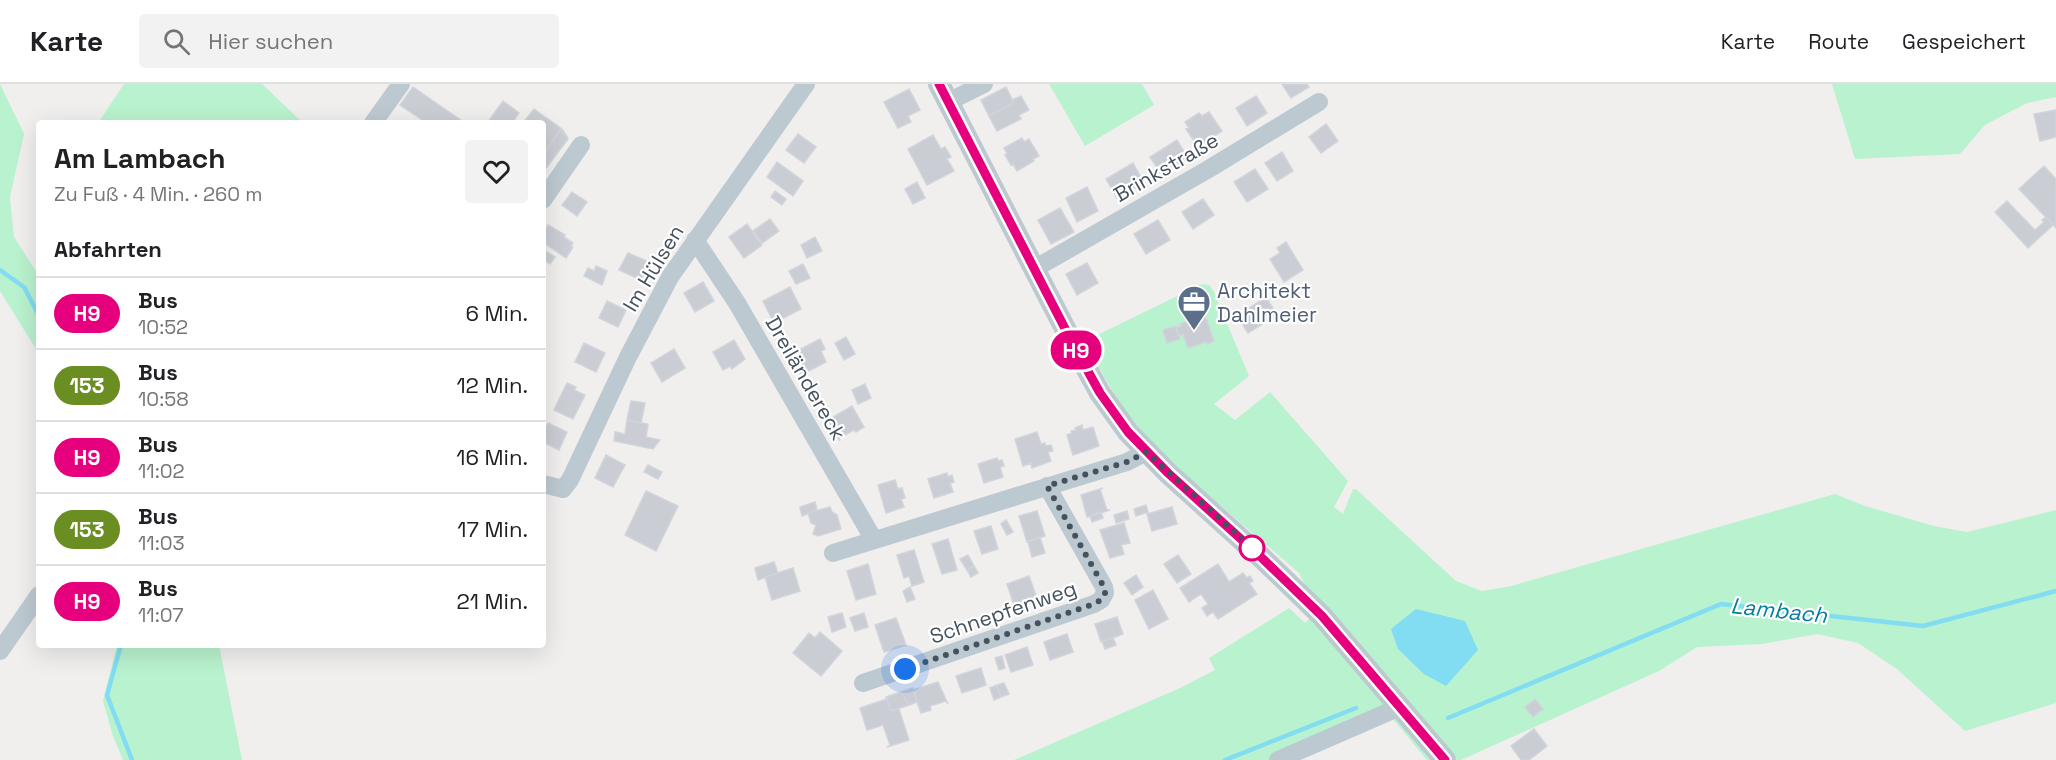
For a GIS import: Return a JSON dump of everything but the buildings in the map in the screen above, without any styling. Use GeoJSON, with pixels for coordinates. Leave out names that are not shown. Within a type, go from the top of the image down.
{"type":"FeatureCollection","features":[{"type":"Feature","properties":{"kind":"street"},"geometry":{"type":"LineString","coordinates":[[375,120],[401,84]]}},
{"type":"Feature","properties":{"kind":"street","name":"Im Hülsen"},"geometry":{"type":"LineString","coordinates":[[546,485],[563,489],[570,480],[628,357],[670,277],[806,84]]}},
{"type":"Feature","properties":{"kind":"street"},"geometry":{"type":"LineString","coordinates":[[984,84],[944,93],[1100,393],[1128,432],[1146,452],[1322,616],[1445,760]]}},
{"type":"Feature","properties":{"kind":"street","name":"Brinkstraße"},"geometry":{"type":"LineString","coordinates":[[1034,269],[1198,175],[1319,102]]}},
{"type":"Feature","properties":{"kind":"street"},"geometry":{"type":"LineString","coordinates":[[546,196],[581,146]]}},
{"type":"Feature","properties":{"kind":"street","name":"Dreiländereck"},"geometry":{"type":"LineString","coordinates":[[695,240],[737,303],[874,540]]}},
{"type":"Feature","properties":{"kind":"street"},"geometry":{"type":"LineString","coordinates":[[833,553],[1127,462],[1146,452]]}},
{"type":"Feature","properties":{"kind":"street","name":"Schnepfenweg"},"geometry":{"type":"LineString","coordinates":[[863,683],[1101,600],[1105,593],[1104,587],[1047,486]]}},
{"type":"Feature","properties":{"kind":"street"},"geometry":{"type":"LineString","coordinates":[[0,651],[36,599]]}},
{"type":"Feature","properties":{"kind":"street"},"geometry":{"type":"LineString","coordinates":[[1278,760],[1400,706]]}},
{"type":"Feature","properties":{"kind":"green space"},"geometry":{"type":"Polygon","coordinates":[[[0,84],[24,134],[10,197],[14,237],[36,271],[36,349],[0,291],[0,84]]]}},
{"type":"Feature","properties":{"kind":"green space"},"geometry":{"type":"Polygon","coordinates":[[[124,84],[262,84],[300,120],[100,120],[124,84]]]}},
{"type":"Feature","properties":{"kind":"green space"},"geometry":{"type":"Polygon","coordinates":[[[1049,84],[1142,84],[1154,105],[1085,146],[1049,84]]]}},
{"type":"Feature","properties":{"kind":"green space"},"geometry":{"type":"Polygon","coordinates":[[[1832,84],[2056,84],[2056,97],[2027,103],[1985,125],[1960,154],[1855,159],[1832,84]]]}},
{"type":"Feature","properties":{"kind":"green space"},"geometry":{"type":"Polygon","coordinates":[[[1202,284],[1209,285],[1213,290],[1249,376],[1214,404],[1235,420],[1270,392],[1348,481],[1334,507],[1343,514],[1353,489],[1356,489],[1456,581],[1482,591],[1511,586],[1835,494],[1865,506],[1934,526],[1967,532],[2056,510],[2056,703],[1965,731],[1897,669],[1858,643],[1817,634],[1762,644],[1697,647],[1659,671],[1461,760],[1427,760],[1392,718],[1297,760],[1014,760],[1180,688],[1215,670],[1209,658],[1289,608],[1305,623],[1323,606],[1305,585],[1299,573],[1203,490],[1139,427],[1113,392],[1085,341],[1202,284]]]}},
{"type":"Feature","properties":{"kind":"green space"},"geometry":{"type":"Polygon","coordinates":[[[116,648],[220,648],[242,760],[123,760],[103,701],[116,648]]]}},
{"type":"Feature","properties":{"kind":"water"},"geometry":{"type":"Polygon","coordinates":[[[1416,609],[1465,621],[1478,650],[1446,686],[1424,674],[1398,649],[1391,629],[1416,609]]]}},
{"type":"Feature","properties":{"kind":"waterway","name":"Lambach"},"geometry":{"type":"LineString","coordinates":[[0,270],[24,287],[36,310]]}},
{"type":"Feature","properties":{"kind":"waterway","name":"Lambach"},"geometry":{"type":"LineString","coordinates":[[1448,718],[1721,604],[1923,626],[2056,591]]}},
{"type":"Feature","properties":{"kind":"waterway","name":"Lambach"},"geometry":{"type":"LineString","coordinates":[[120,648],[107,695],[132,760]]}},
{"type":"Feature","properties":{"kind":"waterway","name":"Lambach"},"geometry":{"type":"LineString","coordinates":[[1225,760],[1356,708]]}},
{"type":"Feature","properties":{"kind":"bus line","name":"H9"},"geometry":{"type":"LineString","coordinates":[[939,84],[1074,346],[1100,393],[1128,432],[1168,473],[1322,616],[1445,760]]}},
{"type":"Feature","properties":{"kind":"place","name":"Architekt Dahlmeier"},"geometry":{"type":"Point","coordinates":[1194,331]}},
{"type":"Feature","properties":{"kind":"route"},"geometry":{"type":"LineString","coordinates":[[905,669],[1101,600],[1105,593],[1104,587],[1047,486],[1127,462],[1146,452],[1252,548]]}}]}
